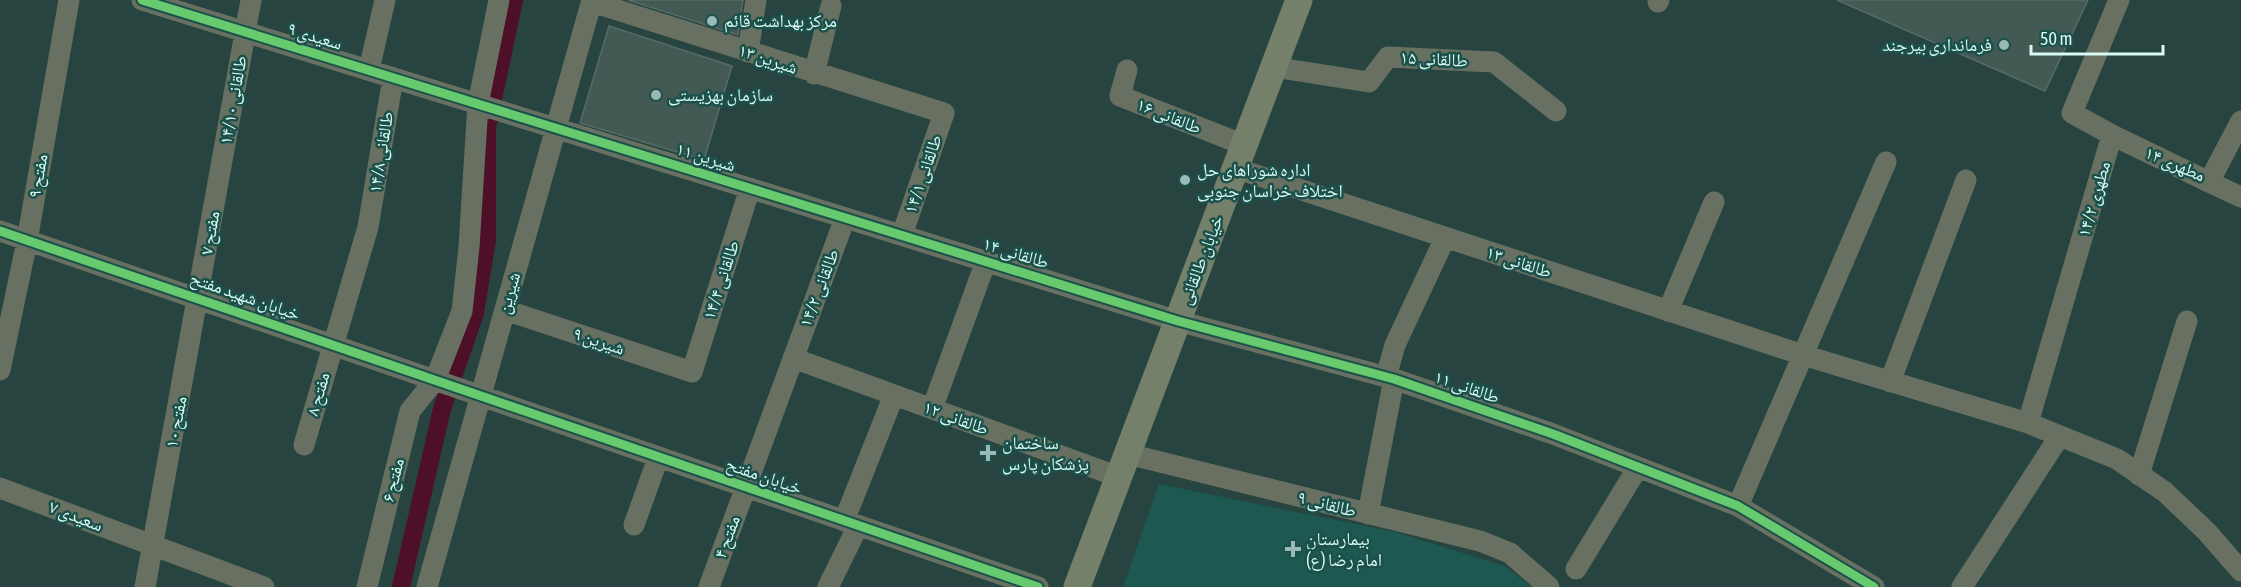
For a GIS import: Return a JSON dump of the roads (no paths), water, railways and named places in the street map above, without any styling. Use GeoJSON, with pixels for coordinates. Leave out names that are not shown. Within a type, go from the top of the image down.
{"type":"FeatureCollection","features":[{"type":"Feature","properties":{"kind":"main road","name":"خیابان طالقانی"},"geometry":{"type":"LineString","coordinates":[[1077,587],[1299,0]]}},
{"type":"Feature","properties":{"kind":"street","name":"مفتح ۹"},"geometry":{"type":"LineString","coordinates":[[0,370],[27,240],[69,0]]}},
{"type":"Feature","properties":{"kind":"street","name":"سعیدی ۹"},"geometry":{"type":"LineString","coordinates":[[142,0],[516,116]]}},
{"type":"Feature","properties":{"kind":"street","name":"طالقانی ۱۴/۱۰"},"geometry":{"type":"LineString","coordinates":[[221,168],[251,0]]}},
{"type":"Feature","properties":{"kind":"street"},"geometry":{"type":"LineString","coordinates":[[369,70],[386,0]]}},
{"type":"Feature","properties":{"kind":"street","name":"مفتح ۶"},"geometry":{"type":"LineString","coordinates":[[367,587],[410,411],[435,380],[462,311],[470,247],[478,104],[499,0]]}},
{"type":"Feature","properties":{"kind":"street"},"geometry":{"type":"LineString","coordinates":[[748,52],[756,0]]}},
{"type":"Feature","properties":{"kind":"street"},"geometry":{"type":"LineString","coordinates":[[2112,135],[2072,114],[2119,0]]}},
{"type":"Feature","properties":{"kind":"street","name":"شیرین ۱۳"},"geometry":{"type":"LineString","coordinates":[[592,1],[814,74],[944,113]]}},
{"type":"Feature","properties":{"kind":"street","name":"شیرین"},"geometry":{"type":"LineString","coordinates":[[427,587],[592,1]]}},
{"type":"Feature","properties":{"kind":"street"},"geometry":{"type":"LineString","coordinates":[[814,74],[831,6]]}},
{"type":"Feature","properties":{"kind":"street","name":"طالقانی ۱۵"},"geometry":{"type":"LineString","coordinates":[[1274,67],[1369,82],[1388,57],[1494,62],[1556,111]]}},
{"type":"Feature","properties":{"kind":"street","name":"طالقانی ۱۶"},"geometry":{"type":"LineString","coordinates":[[1127,70],[1120,96],[1240,157]]}},
{"type":"Feature","properties":{"kind":"street","name":"طالقانی ۱۴/۸"},"geometry":{"type":"LineString","coordinates":[[332,343],[368,227],[393,78]]}},
{"type":"Feature","properties":{"kind":"street","name":"طالقانی ۱۴/۱"},"geometry":{"type":"LineString","coordinates":[[902,235],[944,113]]}},
{"type":"Feature","properties":{"kind":"street","name":"شیرین ۱۱"},"geometry":{"type":"LineString","coordinates":[[516,116],[845,218]]}},
{"type":"Feature","properties":{"kind":"street","name":"مطهری ۱۴"},"geometry":{"type":"LineString","coordinates":[[2112,135],[2209,182],[2241,121]]}},
{"type":"Feature","properties":{"kind":"street","name":"مطهری ۱۴/۲"},"geometry":{"type":"LineString","coordinates":[[2028,423],[2112,135]]}},
{"type":"Feature","properties":{"kind":"street","name":"طالقانی ۱۳"},"geometry":{"type":"LineString","coordinates":[[1240,157],[1445,238],[1803,355],[2028,423],[2117,459],[2165,492],[2207,532],[2241,571]]}},
{"type":"Feature","properties":{"kind":"street"},"geometry":{"type":"LineString","coordinates":[[1738,506],[1886,162]]}},
{"type":"Feature","properties":{"kind":"street","name":"مفتح ۷"},"geometry":{"type":"LineString","coordinates":[[199,298],[221,168]]}},
{"type":"Feature","properties":{"kind":"street"},"geometry":{"type":"LineString","coordinates":[[1890,382],[1966,180]]}},
{"type":"Feature","properties":{"kind":"street"},"geometry":{"type":"LineString","coordinates":[[2209,182],[2241,197]]}},
{"type":"Feature","properties":{"kind":"street","name":"طالقانی ۱۴/۴"},"geometry":{"type":"LineString","coordinates":[[692,372],[750,188]]}},
{"type":"Feature","properties":{"kind":"street"},"geometry":{"type":"LineString","coordinates":[[1668,311],[1714,202]]}},
{"type":"Feature","properties":{"kind":"street","name":"طالقانی ۱۴"},"geometry":{"type":"LineString","coordinates":[[845,218],[1178,321]]}},
{"type":"Feature","properties":{"kind":"street","name":"طالقانی ۱۴/۲"},"geometry":{"type":"LineString","coordinates":[[745,487],[845,218]]}},
{"type":"Feature","properties":{"kind":"street","name":"خیابان شهید مفتح"},"geometry":{"type":"LineString","coordinates":[[0,231],[480,395]]}},
{"type":"Feature","properties":{"kind":"street"},"geometry":{"type":"LineString","coordinates":[[1368,514],[1395,345],[1445,238]]}},
{"type":"Feature","properties":{"kind":"street"},"geometry":{"type":"LineString","coordinates":[[932,409],[986,261]]}},
{"type":"Feature","properties":{"kind":"street","name":"مفتح ۱۰"},"geometry":{"type":"LineString","coordinates":[[145,587],[199,298]]}},
{"type":"Feature","properties":{"kind":"street","name":"شیرین ۹"},"geometry":{"type":"LineString","coordinates":[[505,310],[692,372]]}},
{"type":"Feature","properties":{"kind":"street","name":"طالقانی ۱۱"},"geometry":{"type":"LineString","coordinates":[[1178,321],[1390,378],[1553,434],[1738,506],[1874,587]]}},
{"type":"Feature","properties":{"kind":"street"},"geometry":{"type":"LineString","coordinates":[[2139,475],[2187,321]]}},
{"type":"Feature","properties":{"kind":"street","name":"مفتح ۸"},"geometry":{"type":"LineString","coordinates":[[304,445],[332,343]]}},
{"type":"Feature","properties":{"kind":"street","name":"طالقانی ۱۲"},"geometry":{"type":"LineString","coordinates":[[793,358],[932,409],[1123,465]]}},
{"type":"Feature","properties":{"kind":"street","name":"خیابان مفتح"},"geometry":{"type":"LineString","coordinates":[[480,395],[1038,587]]}},
{"type":"Feature","properties":{"kind":"street"},"geometry":{"type":"LineString","coordinates":[[828,587],[894,395]]}},
{"type":"Feature","properties":{"kind":"street"},"geometry":{"type":"LineString","coordinates":[[1962,587],[2059,437]]}},
{"type":"Feature","properties":{"kind":"street"},"geometry":{"type":"LineString","coordinates":[[634,525],[658,458]]}},
{"type":"Feature","properties":{"kind":"street","name":"طالقانی ۹"},"geometry":{"type":"LineString","coordinates":[[1123,465],[1368,514],[1480,541],[1510,554],[1549,587]]}},
{"type":"Feature","properties":{"kind":"street"},"geometry":{"type":"LineString","coordinates":[[1576,569],[1638,467]]}},
{"type":"Feature","properties":{"kind":"street","name":"مفتح ۴"},"geometry":{"type":"LineString","coordinates":[[709,587],[745,487]]}},
{"type":"Feature","properties":{"kind":"street","name":"سعیدی ۷"},"geometry":{"type":"LineString","coordinates":[[0,488],[264,587]]}},
{"type":"Feature","properties":{"kind":"waterway"},"geometry":{"type":"LineString","coordinates":[[401,587],[442,409],[475,313],[487,240],[487,128],[514,0]]}},
{"type":"Feature","properties":{"kind":"place","name":"مرکز بهداشت قائم"},"geometry":{"type":"Point","coordinates":[712,21]}},
{"type":"Feature","properties":{"kind":"place","name":"فرمانداری بیرجند"},"geometry":{"type":"Point","coordinates":[2004,45]}},
{"type":"Feature","properties":{"kind":"place","name":"سازمان بهزیستی"},"geometry":{"type":"Point","coordinates":[656,95]}},
{"type":"Feature","properties":{"kind":"place","name":"اداره شوراهای حل اختلاف خراسان جنوبی"},"geometry":{"type":"Point","coordinates":[1185,180]}},
{"type":"Feature","properties":{"kind":"place","name":"ساختمان پزشکان پارس"},"geometry":{"type":"Point","coordinates":[988,453]}},
{"type":"Feature","properties":{"kind":"place","name":"بیمارستان امام رضا (ع)"},"geometry":{"type":"Point","coordinates":[1293,549]}}]}
